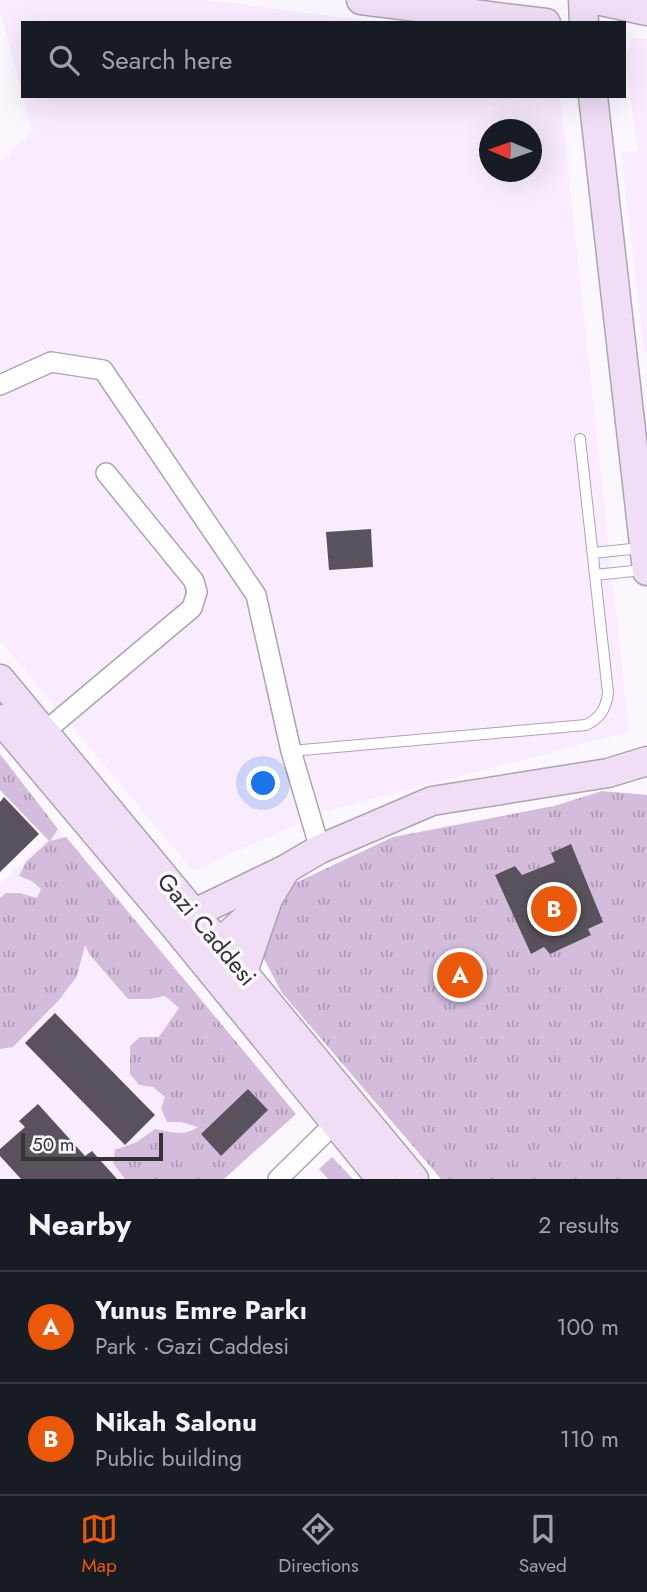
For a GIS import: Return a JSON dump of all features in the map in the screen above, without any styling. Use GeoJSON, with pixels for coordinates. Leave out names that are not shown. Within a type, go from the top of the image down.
{"type":"FeatureCollection","features":[{"type":"Feature","properties":{"kind":"street"},"geometry":{"type":"LineString","coordinates":[[361,0],[530,21]]}},
{"type":"Feature","properties":{"kind":"street"},"geometry":{"type":"LineString","coordinates":[[583,0],[584,21]]}},
{"type":"Feature","properties":{"kind":"street"},"geometry":{"type":"LineString","coordinates":[[597,0],[647,11]]}},
{"type":"Feature","properties":{"kind":"street"},"geometry":{"type":"LineString","coordinates":[[626,27],[647,27]]}},
{"type":"Feature","properties":{"kind":"street"},"geometry":{"type":"LineString","coordinates":[[593,98],[646,559]]}},
{"type":"Feature","properties":{"kind":"street"},"geometry":{"type":"LineString","coordinates":[[0,385],[51,362],[103,370],[256,595],[291,751],[320,849]]}},
{"type":"Feature","properties":{"kind":"street"},"geometry":{"type":"LineString","coordinates":[[43,733],[176,623],[192,608],[197,598],[194,581],[106,473]]}},
{"type":"Feature","properties":{"kind":"street","name":"Gazi Caddesi"},"geometry":{"type":"LineString","coordinates":[[0,679],[209,952],[335,1123],[382,1179]]}},
{"type":"Feature","properties":{"kind":"street","name":"Gazi Caddesi"},"geometry":{"type":"LineString","coordinates":[[0,719],[185,921]]}},
{"type":"Feature","properties":{"kind":"street"},"geometry":{"type":"LineString","coordinates":[[185,921],[320,849],[432,801],[608,773],[647,761]]}},
{"type":"Feature","properties":{"kind":"street"},"geometry":{"type":"LineString","coordinates":[[608,773],[647,775]]}},
{"type":"Feature","properties":{"kind":"street"},"geometry":{"type":"LineString","coordinates":[[243,972],[268,899],[286,869]]}},
{"type":"Feature","properties":{"kind":"street"},"geometry":{"type":"LineString","coordinates":[[209,952],[268,899]]}},
{"type":"Feature","properties":{"kind":"street","name":"Gazi Caddesi"},"geometry":{"type":"LineString","coordinates":[[209,952],[243,972],[414,1179]]}},
{"type":"Feature","properties":{"kind":"street"},"geometry":{"type":"LineString","coordinates":[[278,1179],[335,1123]]}},
{"type":"Feature","properties":{"kind":"lane"},"geometry":{"type":"LineString","coordinates":[[291,751],[586,725],[594,721],[604,709],[608,693],[580,439]]}},
{"type":"Feature","properties":{"kind":"lane"},"geometry":{"type":"LineString","coordinates":[[593,553],[646,559]]}},
{"type":"Feature","properties":{"kind":"lane"},"geometry":{"type":"LineString","coordinates":[[595,575],[646,559]]}},
{"type":"Feature","properties":{"kind":"shaded area"},"geometry":{"type":"Polygon","coordinates":[[[0,0],[208,0],[369,21],[21,21],[21,89],[0,11],[0,0]]]}},
{"type":"Feature","properties":{"kind":"shaded area"},"geometry":{"type":"Polygon","coordinates":[[[631,38],[647,39],[647,353],[644,352],[621,152],[638,151],[626,58],[631,38]]]}},
{"type":"Feature","properties":{"kind":"shaded area"},"geometry":{"type":"Polygon","coordinates":[[[24,98],[560,98],[629,732],[326,811],[193,871],[0,641],[0,163],[32,130],[24,98]]]}},
{"type":"Feature","properties":{"kind":"shaded area"},"geometry":{"type":"Polygon","coordinates":[[[58,829],[296,1114],[224,1179],[0,1179],[0,884],[58,829]]]}},
{"type":"Feature","properties":{"kind":"green space"},"geometry":{"type":"Polygon","coordinates":[[[0,754],[58,829],[50,841],[66,837],[296,1114],[224,1179],[125,1179],[113,1163],[115,1150],[137,1142],[155,1129],[182,1133],[198,1127],[181,1122],[167,1122],[161,1108],[165,1097],[153,1087],[139,1085],[130,1074],[130,1046],[140,1037],[159,1037],[179,1008],[165,996],[128,999],[90,955],[85,945],[77,976],[59,1000],[13,1047],[0,1049],[0,898],[6,893],[20,893],[37,898],[41,889],[32,881],[19,876],[26,862],[49,841],[0,790],[0,754]]]}},
{"type":"Feature","properties":{"kind":"green space"},"geometry":{"type":"Polygon","coordinates":[[[602,791],[647,795],[647,1179],[441,1179],[282,993],[263,957],[265,920],[295,883],[393,837],[554,806],[602,791]]]}},
{"type":"Feature","properties":{"kind":"green space"},"geometry":{"type":"Polygon","coordinates":[[[332,1157],[353,1179],[328,1179],[319,1169],[332,1157]]]}},
{"type":"Feature","properties":{"kind":"building"},"geometry":{"type":"Polygon","coordinates":[[[371,529],[373,567],[329,570],[326,532],[371,529]]]}},
{"type":"Feature","properties":{"kind":"building"},"geometry":{"type":"Polygon","coordinates":[[[4,797],[39,834],[0,872],[0,802],[4,797]]]}},
{"type":"Feature","properties":{"kind":"building"},"geometry":{"type":"Polygon","coordinates":[[[571,844],[603,922],[588,929],[591,935],[550,954],[544,947],[531,954],[495,875],[515,866],[522,875],[555,862],[551,853],[571,844]]]}},
{"type":"Feature","properties":{"kind":"building"},"geometry":{"type":"Polygon","coordinates":[[[55,1013],[155,1115],[125,1145],[25,1043],[55,1013]]]}},
{"type":"Feature","properties":{"kind":"building"},"geometry":{"type":"Polygon","coordinates":[[[248,1089],[268,1110],[221,1156],[201,1134],[248,1089]]]}},
{"type":"Feature","properties":{"kind":"building"},"geometry":{"type":"Polygon","coordinates":[[[38,1104],[85,1156],[92,1151],[117,1179],[21,1179],[0,1156],[0,1149],[25,1127],[19,1121],[38,1104]]]}},
{"type":"Feature","properties":{"kind":"place","name":"Nikah Salonu"},"geometry":{"type":"Point","coordinates":[554,909]}},
{"type":"Feature","properties":{"kind":"place","name":"Yunus Emre Parkı"},"geometry":{"type":"Point","coordinates":[460,975]}}]}
